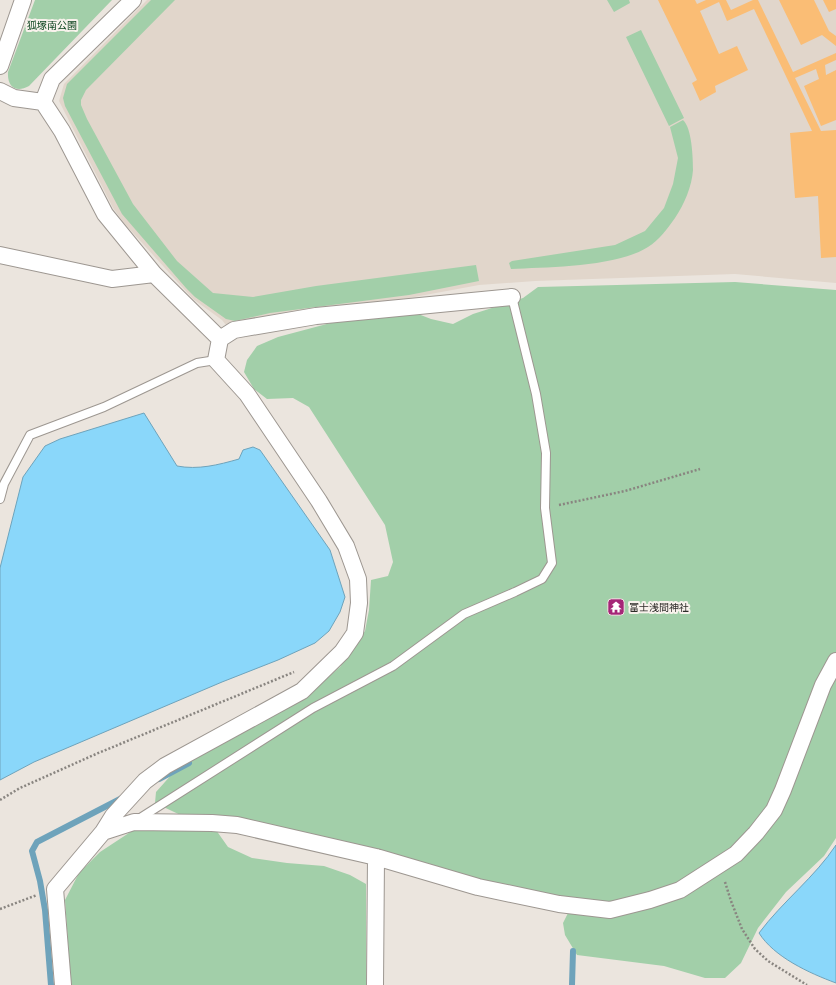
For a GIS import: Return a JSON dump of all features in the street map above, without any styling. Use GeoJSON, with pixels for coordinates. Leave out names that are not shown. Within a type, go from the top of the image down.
{"type":"FeatureCollection","features":[{"type":"Feature","properties":{"kind":"street"},"geometry":{"type":"LineString","coordinates":[[0,66],[23,0]]}},
{"type":"Feature","properties":{"kind":"street"},"geometry":{"type":"LineString","coordinates":[[43,102],[52,79],[133,0]]}},
{"type":"Feature","properties":{"kind":"street"},"geometry":{"type":"LineString","coordinates":[[0,91],[14,98],[43,102],[62,131],[106,214],[154,274],[220,340]]}},
{"type":"Feature","properties":{"kind":"street"},"geometry":{"type":"LineString","coordinates":[[0,255],[112,279],[154,274]]}},
{"type":"Feature","properties":{"kind":"street"},"geometry":{"type":"LineString","coordinates":[[63,985],[55,889],[103,832],[113,816],[145,781],[165,766],[302,691],[342,652],[355,633],[359,604],[358,579],[346,546],[311,489],[247,394],[216,360],[220,340],[234,330],[316,316],[512,297]]}},
{"type":"Feature","properties":{"kind":"street"},"geometry":{"type":"LineString","coordinates":[[103,832],[134,822],[237,825],[376,857],[478,887],[559,904],[610,910],[650,900],[680,890],[736,854],[756,833],[774,810],[823,685],[836,661]]}},
{"type":"Feature","properties":{"kind":"street"},"geometry":{"type":"LineString","coordinates":[[375,985],[376,857]]}},
{"type":"Feature","properties":{"kind":"lane"},"geometry":{"type":"LineString","coordinates":[[134,822],[313,708],[393,666],[464,614],[542,579],[552,563],[545,508],[546,453],[536,394],[512,297]]}},
{"type":"Feature","properties":{"kind":"lane"},"geometry":{"type":"LineString","coordinates":[[0,499],[4,484],[30,435],[104,407],[197,363],[216,360]]}},
{"type":"Feature","properties":{"kind":"path"},"geometry":{"type":"LineString","coordinates":[[545,508],[625,491],[700,469]]}},
{"type":"Feature","properties":{"kind":"path"},"geometry":{"type":"LineString","coordinates":[[0,800],[20,788],[299,670]]}},
{"type":"Feature","properties":{"kind":"path"},"geometry":{"type":"LineString","coordinates":[[719,864],[742,929],[755,949],[768,961],[807,985]]}},
{"type":"Feature","properties":{"kind":"path"},"geometry":{"type":"LineString","coordinates":[[0,909],[48,890],[55,889]]}},
{"type":"Feature","properties":{"kind":"shaded area"},"geometry":{"type":"Polygon","coordinates":[[[147,0],[836,0],[836,283],[735,274],[535,281],[479,285],[409,298],[271,315],[226,325],[222,320],[193,299],[124,223],[113,208],[59,101],[64,84],[147,0]]]}},
{"type":"Feature","properties":{"kind":"green space","name":"狐塚南公園"},"geometry":{"type":"Polygon","coordinates":[[[35,0],[112,0],[29,86],[16,89],[9,82],[8,72],[35,0]]]}},
{"type":"Feature","properties":{"kind":"green space"},"geometry":{"type":"Polygon","coordinates":[[[151,0],[175,0],[86,90],[81,100],[81,105],[133,204],[177,261],[213,293],[253,297],[316,286],[476,265],[479,281],[409,295],[270,313],[235,321],[226,319],[195,297],[122,214],[65,106],[63,98],[67,84],[151,0]]]}},
{"type":"Feature","properties":{"kind":"green space"},"geometry":{"type":"Polygon","coordinates":[[[607,0],[629,0],[630,3],[614,12],[607,0]]]}},
{"type":"Feature","properties":{"kind":"green space"},"geometry":{"type":"Polygon","coordinates":[[[641,30],[684,118],[669,126],[626,37],[641,30]]]}},
{"type":"Feature","properties":{"kind":"green space"},"geometry":{"type":"Polygon","coordinates":[[[683,120],[690,136],[693,158],[691,182],[687,195],[678,213],[656,241],[635,254],[619,259],[582,265],[511,269],[509,263],[512,261],[615,245],[645,231],[664,208],[673,184],[678,158],[670,127],[683,120]]]}},
{"type":"Feature","properties":{"kind":"green space"},"geometry":{"type":"Polygon","coordinates":[[[735,282],[836,290],[836,838],[824,856],[786,892],[758,928],[741,963],[725,978],[705,978],[664,966],[577,955],[565,935],[563,923],[568,913],[563,900],[189,819],[155,803],[156,792],[181,764],[311,692],[340,667],[365,631],[369,610],[371,580],[388,576],[393,562],[385,525],[309,407],[293,398],[267,399],[254,389],[244,372],[247,360],[257,346],[278,337],[338,321],[413,312],[431,319],[453,324],[473,314],[523,298],[538,287],[735,282]]]}},
{"type":"Feature","properties":{"kind":"green space"},"geometry":{"type":"Polygon","coordinates":[[[135,829],[216,830],[228,847],[252,858],[324,866],[350,875],[366,884],[366,985],[71,985],[65,900],[79,873],[100,852],[135,829]]]}},
{"type":"Feature","properties":{"kind":"water"},"geometry":{"type":"Polygon","coordinates":[[[144,413],[177,466],[200,467],[216,465],[239,459],[243,450],[253,447],[260,450],[330,550],[345,597],[340,612],[329,631],[315,643],[278,660],[222,682],[34,762],[0,780],[0,568],[23,477],[45,446],[60,439],[144,413]]]}},
{"type":"Feature","properties":{"kind":"water"},"geometry":{"type":"Polygon","coordinates":[[[836,845],[836,983],[804,969],[783,957],[766,942],[759,933],[828,857],[836,845]]]}},
{"type":"Feature","properties":{"kind":"building"},"geometry":{"type":"Polygon","coordinates":[[[658,0],[695,0],[697,4],[706,0],[726,0],[731,10],[753,0],[758,0],[793,72],[836,53],[836,60],[825,65],[826,75],[836,70],[836,120],[821,126],[804,86],[819,79],[816,69],[795,78],[821,131],[836,130],[836,257],[821,258],[818,196],[795,198],[790,133],[812,131],[754,9],[727,21],[719,2],[700,11],[719,54],[737,46],[748,70],[715,86],[716,92],[700,101],[692,83],[697,80],[658,0]]]}},
{"type":"Feature","properties":{"kind":"building"},"geometry":{"type":"Polygon","coordinates":[[[779,0],[814,0],[829,31],[836,36],[836,46],[822,35],[801,45],[779,0]]]}},
{"type":"Feature","properties":{"kind":"building"},"geometry":{"type":"Polygon","coordinates":[[[823,0],[836,0],[836,9],[829,12],[823,0]]]}},
{"type":"Feature","properties":{"kind":"waterway"},"geometry":{"type":"LineString","coordinates":[[159,779],[189,763]]}},
{"type":"Feature","properties":{"kind":"waterway"},"geometry":{"type":"LineString","coordinates":[[51,985],[45,910],[40,881],[32,851],[37,842],[122,798]]}},
{"type":"Feature","properties":{"kind":"waterway"},"geometry":{"type":"LineString","coordinates":[[572,985],[573,951]]}},
{"type":"Feature","properties":{"kind":"place","name":"富士浅間神社"},"geometry":{"type":"Point","coordinates":[616,607]}}]}
